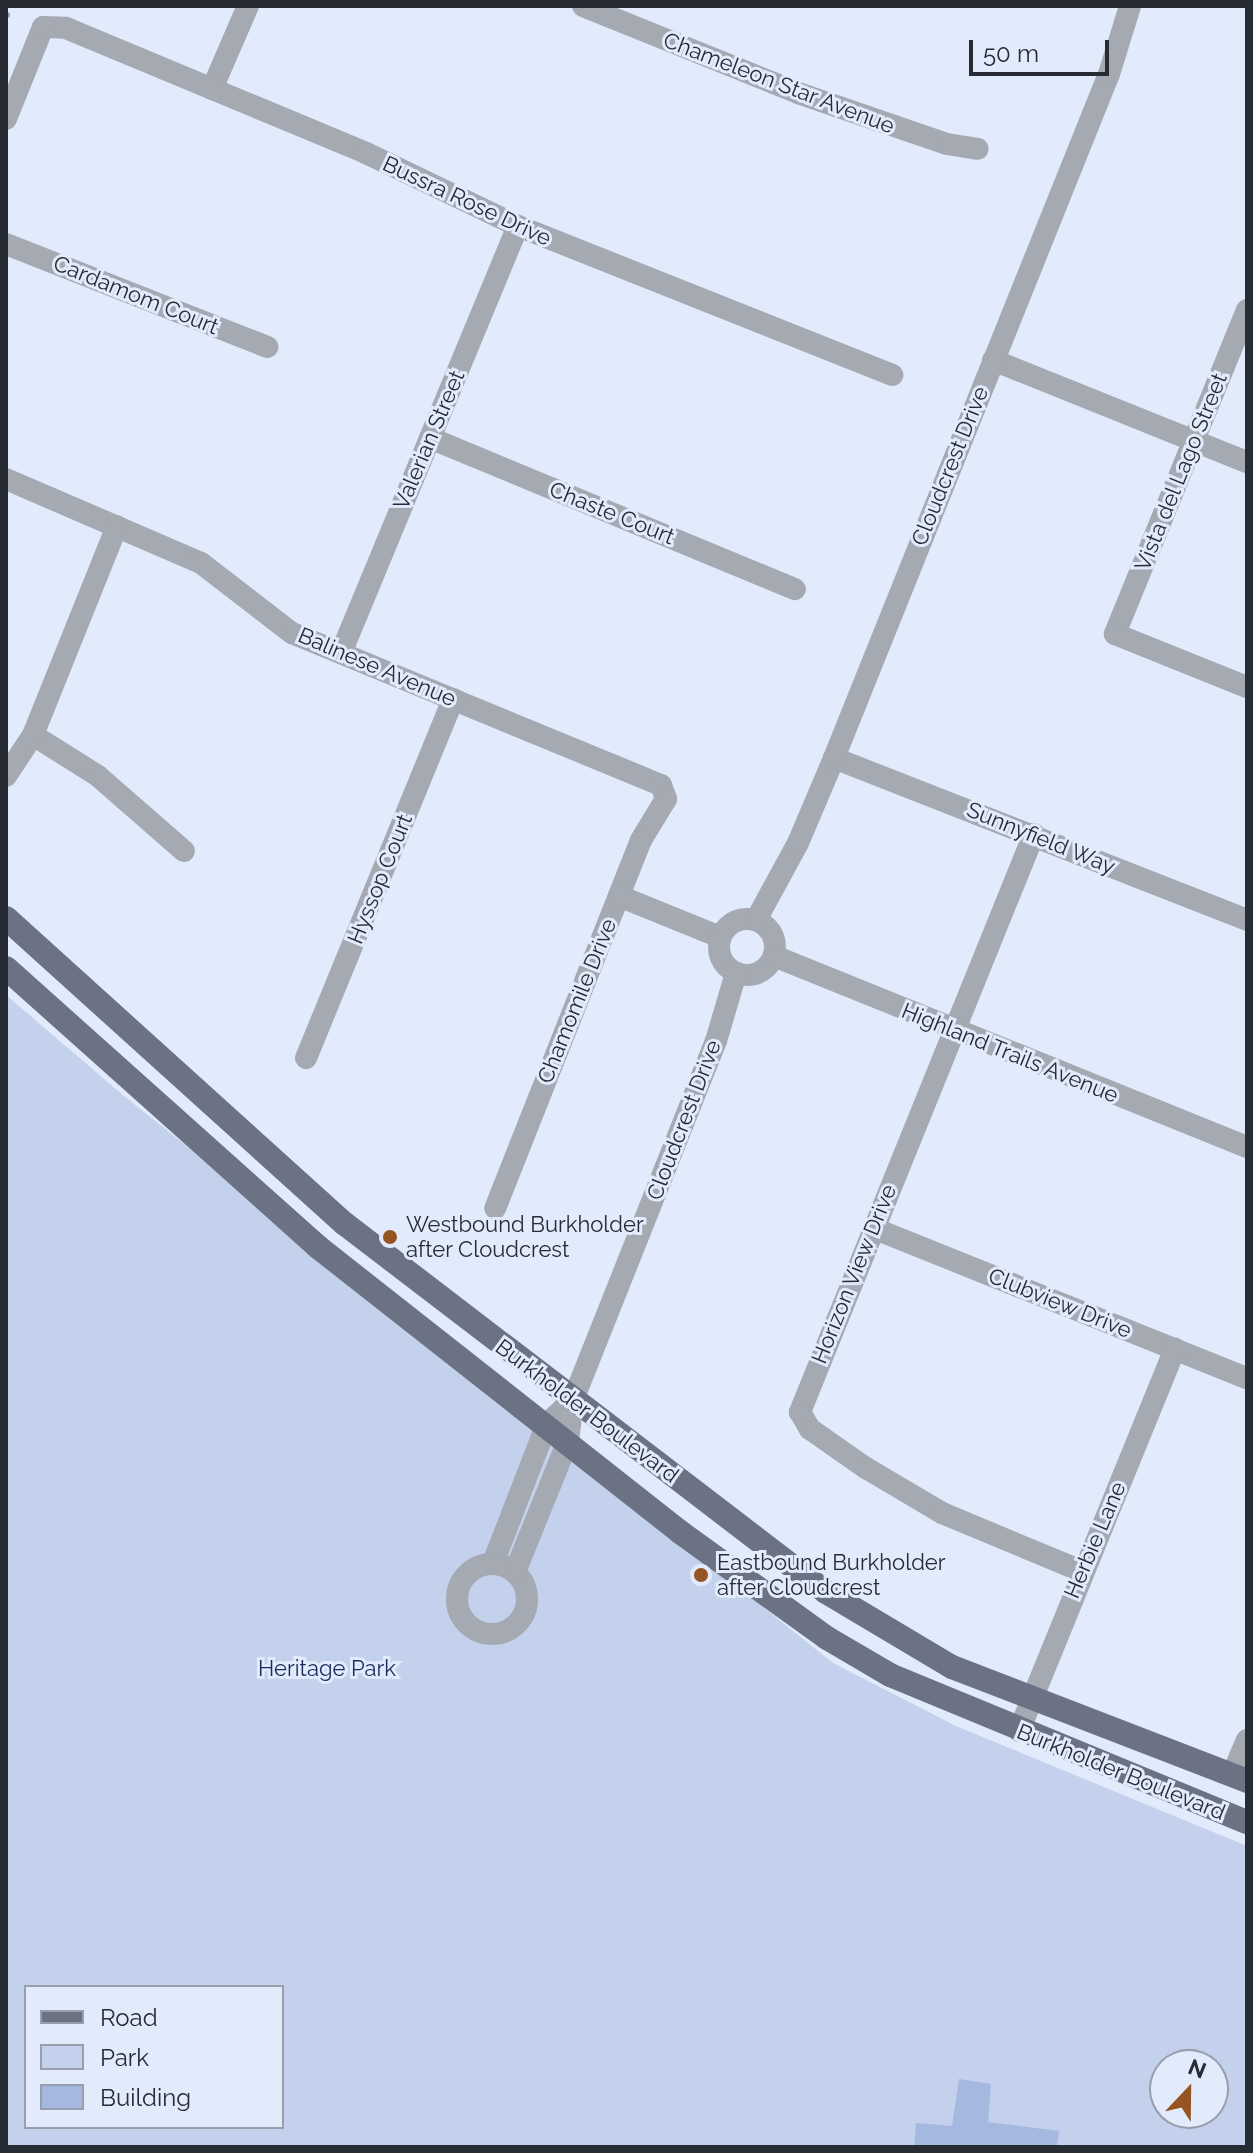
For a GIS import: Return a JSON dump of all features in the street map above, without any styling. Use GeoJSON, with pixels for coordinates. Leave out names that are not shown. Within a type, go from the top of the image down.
{"type":"FeatureCollection","features":[{"type":"Feature","properties":{"kind":"main road","name":"Burkholder Boulevard"},"geometry":{"type":"LineString","coordinates":[[6,918],[287,1176],[573,1400],[866,1620],[952,1667],[1240,1778]]}},
{"type":"Feature","properties":{"kind":"main road","name":"Burkholder Boulevard"},"geometry":{"type":"LineString","coordinates":[[6,968],[261,1200],[680,1532],[827,1638],[890,1675],[1019,1731],[1247,1822]]}},
{"type":"Feature","properties":{"kind":"street"},"geometry":{"type":"LineString","coordinates":[[212,89],[248,6]]}},
{"type":"Feature","properties":{"kind":"street","name":"Cloudcrest Drive"},"geometry":{"type":"LineString","coordinates":[[756,920],[798,843],[834,758],[1109,74],[1130,6]]}},
{"type":"Feature","properties":{"kind":"street","name":"Chameleon Star Avenue"},"geometry":{"type":"LineString","coordinates":[[591,8],[798,93],[947,144],[978,149]]}},
{"type":"Feature","properties":{"kind":"street","name":"Bussra Rose Drive"},"geometry":{"type":"LineString","coordinates":[[6,119],[43,27],[66,28],[366,153],[518,226],[892,375]]}},
{"type":"Feature","properties":{"kind":"street","name":"Valerian Street"},"geometry":{"type":"LineString","coordinates":[[341,653],[518,226]]}},
{"type":"Feature","properties":{"kind":"street","name":"Cardamom Court"},"geometry":{"type":"LineString","coordinates":[[6,244],[267,347]]}},
{"type":"Feature","properties":{"kind":"street","name":"Vista del Lago Street"},"geometry":{"type":"LineString","coordinates":[[1247,310],[1115,634],[1247,687]]}},
{"type":"Feature","properties":{"kind":"street"},"geometry":{"type":"LineString","coordinates":[[993,360],[1247,462]]}},
{"type":"Feature","properties":{"kind":"street","name":"Chaste Court"},"geometry":{"type":"LineString","coordinates":[[430,438],[795,589]]}},
{"type":"Feature","properties":{"kind":"street","name":"Balinese Avenue"},"geometry":{"type":"LineString","coordinates":[[6,479],[201,563],[292,633],[661,785],[666,799]]}},
{"type":"Feature","properties":{"kind":"street"},"geometry":{"type":"LineString","coordinates":[[6,776],[33,735],[117,526]]}},
{"type":"Feature","properties":{"kind":"street","name":"Hyssop Court"},"geometry":{"type":"LineString","coordinates":[[306,1058],[453,699]]}},
{"type":"Feature","properties":{"kind":"street"},"geometry":{"type":"LineString","coordinates":[[33,735],[98,776],[184,851]]}},
{"type":"Feature","properties":{"kind":"street","name":"Sunnyfield Way"},"geometry":{"type":"LineString","coordinates":[[834,758],[1247,920]]}},
{"type":"Feature","properties":{"kind":"street","name":"Chamomile Drive"},"geometry":{"type":"LineString","coordinates":[[495,1208],[641,840],[666,799]]}},
{"type":"Feature","properties":{"kind":"street","name":"Horizon View Drive"},"geometry":{"type":"LineString","coordinates":[[1034,834],[800,1412],[810,1429],[942,1513],[1081,1571]]}},
{"type":"Feature","properties":{"kind":"street"},"geometry":{"type":"LineString","coordinates":[[619,896],[720,937]]}},
{"type":"Feature","properties":{"kind":"street"},"geometry":{"type":"LineString","coordinates":[[741,919],[756,920],[772,934],[774,956],[758,973],[736,973],[721,958],[720,937],[741,919]]}},
{"type":"Feature","properties":{"kind":"street","name":"Highland Trails Avenue"},"geometry":{"type":"LineString","coordinates":[[774,956],[952,1031],[1247,1147]]}},
{"type":"Feature","properties":{"kind":"street","name":"Cloudcrest Drive"},"geometry":{"type":"LineString","coordinates":[[515,1572],[568,1441],[573,1400],[716,1041],[736,973]]}},
{"type":"Feature","properties":{"kind":"street","name":"Clubview Drive"},"geometry":{"type":"LineString","coordinates":[[873,1228],[1247,1378]]}},
{"type":"Feature","properties":{"kind":"street","name":"Herbie Lane"},"geometry":{"type":"LineString","coordinates":[[1019,1731],[1081,1571],[1175,1349]]}},
{"type":"Feature","properties":{"kind":"street","name":"Cloudcrest Drive"},"geometry":{"type":"LineString","coordinates":[[493,1563],[547,1424],[573,1400]]}},
{"type":"Feature","properties":{"kind":"street"},"geometry":{"type":"LineString","coordinates":[[493,1563],[515,1572],[526,1589],[522,1619],[496,1634],[476,1631],[461,1617],[458,1587],[472,1569],[493,1563]]}},
{"type":"Feature","properties":{"kind":"street"},"geometry":{"type":"LineString","coordinates":[[1240,1778],[1247,1740]]}},
{"type":"Feature","properties":{"kind":"green space","name":"Heritage Park"},"geometry":{"type":"Polygon","coordinates":[[[6,995],[124,1096],[833,1663],[956,1726],[1247,1846],[1247,2147],[6,2147],[6,995]]]}},
{"type":"Feature","properties":{"kind":"building"},"geometry":{"type":"Polygon","coordinates":[[[959,2079],[991,2084],[988,2122],[1059,2131],[1057,2147],[914,2147],[916,2123],[952,2126],[959,2079]]]}},
{"type":"Feature","properties":{"kind":"place","name":"Westbound Burkholder after Cloudcrest"},"geometry":{"type":"Point","coordinates":[390,1237]}},
{"type":"Feature","properties":{"kind":"place","name":"Eastbound Burkholder after Cloudcrest"},"geometry":{"type":"Point","coordinates":[701,1575]}}]}
